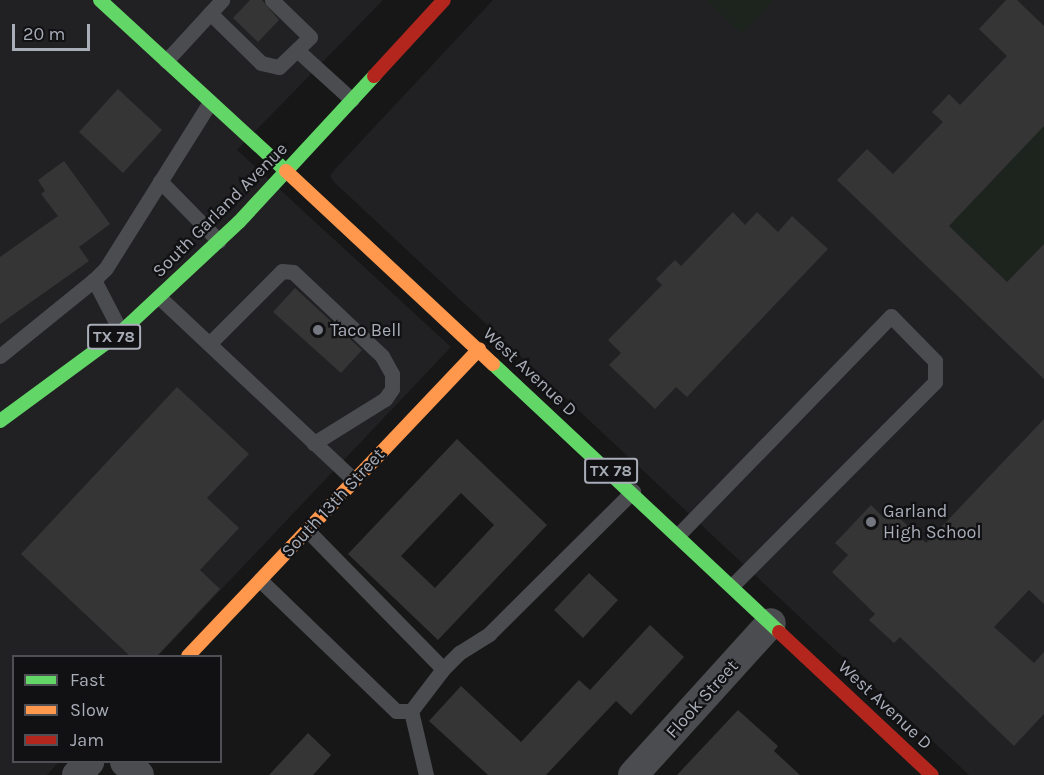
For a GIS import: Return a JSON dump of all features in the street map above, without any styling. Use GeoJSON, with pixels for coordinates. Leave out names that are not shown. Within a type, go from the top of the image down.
{"type":"FeatureCollection","features":[{"type":"Feature","properties":{"kind":"main road","name":"West Avenue D"},"geometry":{"type":"LineString","coordinates":[[100,0],[633,491],[932,775]]}},
{"type":"Feature","properties":{"kind":"main road","name":"South Garland Avenue"},"geometry":{"type":"LineString","coordinates":[[0,421],[121,332],[219,241],[444,0]]}},
{"type":"Feature","properties":{"kind":"main road","name":"South 13th Street"},"geometry":{"type":"LineString","coordinates":[[190,655],[479,349]]}},
{"type":"Feature","properties":{"kind":"street","name":"Flook Street"},"geometry":{"type":"LineString","coordinates":[[633,775],[771,623]]}},
{"type":"Feature","properties":{"kind":"street"},"geometry":{"type":"LineString","coordinates":[[77,775],[89,763]]}},
{"type":"Feature","properties":{"kind":"street"},"geometry":{"type":"LineString","coordinates":[[126,763],[139,775]]}},
{"type":"Feature","properties":{"kind":"lane"},"geometry":{"type":"LineString","coordinates":[[166,61],[222,0]]}},
{"type":"Feature","properties":{"kind":"lane"},"geometry":{"type":"LineString","coordinates":[[210,13],[261,63],[279,67],[310,37],[272,0]]}},
{"type":"Feature","properties":{"kind":"lane"},"geometry":{"type":"LineString","coordinates":[[297,50],[352,100]]}},
{"type":"Feature","properties":{"kind":"lane"},"geometry":{"type":"LineString","coordinates":[[0,356],[106,268],[210,102]]}},
{"type":"Feature","properties":{"kind":"lane"},"geometry":{"type":"LineString","coordinates":[[160,181],[219,241]]}},
{"type":"Feature","properties":{"kind":"lane"},"geometry":{"type":"LineString","coordinates":[[209,344],[282,271],[293,272],[382,356],[392,374],[392,390],[385,399],[314,443]]}},
{"type":"Feature","properties":{"kind":"lane"},"geometry":{"type":"LineString","coordinates":[[94,280],[121,332]]}},
{"type":"Feature","properties":{"kind":"lane"},"geometry":{"type":"LineString","coordinates":[[159,297],[354,480]]}},
{"type":"Feature","properties":{"kind":"lane"},"geometry":{"type":"LineString","coordinates":[[678,536],[891,316],[935,361],[935,382],[732,586]]}},
{"type":"Feature","properties":{"kind":"lane"},"geometry":{"type":"LineString","coordinates":[[411,711],[459,652],[489,634],[633,491]]}},
{"type":"Feature","properties":{"kind":"lane"},"geometry":{"type":"LineString","coordinates":[[307,530],[443,669]]}},
{"type":"Feature","properties":{"kind":"lane"},"geometry":{"type":"LineString","coordinates":[[260,580],[396,711],[411,711]]}},
{"type":"Feature","properties":{"kind":"lane"},"geometry":{"type":"LineString","coordinates":[[411,711],[426,775]]}},
{"type":"Feature","properties":{"kind":"shaded area"},"geometry":{"type":"Polygon","coordinates":[[[0,0],[383,0],[237,150],[451,347],[159,655],[12,655],[12,763],[58,763],[47,775],[0,775],[0,0]]]}},
{"type":"Feature","properties":{"kind":"shaded area","name":"Garland High School"},"geometry":{"type":"Polygon","coordinates":[[[493,0],[1044,0],[1044,775],[969,775],[334,182],[330,176],[336,168],[493,0]]]}},
{"type":"Feature","properties":{"kind":"shaded area"},"geometry":{"type":"Polygon","coordinates":[[[706,0],[774,0],[742,34],[706,0]]]}},
{"type":"Feature","properties":{"kind":"shaded area"},"geometry":{"type":"Polygon","coordinates":[[[1044,126],[1044,244],[1007,282],[949,226],[1044,126]]]}},
{"type":"Feature","properties":{"kind":"building"},"geometry":{"type":"Polygon","coordinates":[[[250,0],[262,0],[279,20],[258,42],[233,18],[250,0]]]}},
{"type":"Feature","properties":{"kind":"building"},"geometry":{"type":"Polygon","coordinates":[[[1006,0],[1017,0],[1044,26],[1044,126],[949,226],[1007,282],[1044,244],[1044,379],[837,180],[867,149],[893,174],[943,122],[932,112],[949,94],[960,105],[1007,56],[979,29],[1006,0]]]}},
{"type":"Feature","properties":{"kind":"building"},"geometry":{"type":"Polygon","coordinates":[[[118,89],[162,130],[123,173],[79,132],[118,89]]]}},
{"type":"Feature","properties":{"kind":"building"},"geometry":{"type":"Polygon","coordinates":[[[64,161],[110,224],[79,247],[89,261],[0,324],[0,257],[58,216],[41,194],[45,191],[38,180],[64,161]]]}},
{"type":"Feature","properties":{"kind":"building"},"geometry":{"type":"Polygon","coordinates":[[[733,212],[745,225],[757,212],[778,232],[792,216],[828,249],[687,397],[676,387],[655,409],[609,365],[621,353],[608,340],[662,285],[656,279],[675,260],[681,266],[733,212]]]}},
{"type":"Feature","properties":{"kind":"building","name":"Taco Bell"},"geometry":{"type":"Polygon","coordinates":[[[295,288],[362,350],[341,373],[273,312],[295,288]]]}},
{"type":"Feature","properties":{"kind":"building"},"geometry":{"type":"Polygon","coordinates":[[[177,387],[249,454],[207,498],[239,528],[200,570],[220,589],[158,655],[129,655],[21,554],[177,387]]]}},
{"type":"Feature","properties":{"kind":"building"},"geometry":{"type":"Polygon","coordinates":[[[1044,419],[1044,604],[1029,590],[994,627],[1034,663],[1044,652],[1044,714],[1014,746],[900,637],[894,643],[869,620],[875,614],[832,572],[848,555],[835,543],[871,505],[884,518],[891,510],[926,543],[1044,419]]]}},
{"type":"Feature","properties":{"kind":"building"},"geometry":{"type":"Polygon","coordinates":[[[457,439],[547,525],[438,640],[348,554],[457,439]],[[461,493],[401,556],[435,588],[494,525],[461,493]]]}},
{"type":"Feature","properties":{"kind":"building"},"geometry":{"type":"Polygon","coordinates":[[[589,573],[618,600],[583,638],[554,610],[589,573]]]}},
{"type":"Feature","properties":{"kind":"building"},"geometry":{"type":"Polygon","coordinates":[[[650,625],[684,657],[631,715],[616,701],[546,775],[488,775],[429,721],[461,686],[521,742],[579,680],[590,690],[650,625]]]}},
{"type":"Feature","properties":{"kind":"building"},"geometry":{"type":"Polygon","coordinates":[[[738,710],[778,746],[774,751],[800,775],[677,775],[738,710]]]}},
{"type":"Feature","properties":{"kind":"building"},"geometry":{"type":"Polygon","coordinates":[[[308,733],[331,755],[313,775],[269,775],[308,733]]]}},
{"type":"Feature","properties":{"kind":"traffic: fast"},"geometry":{"type":"LineString","coordinates":[[100,0],[286,171]]}},
{"type":"Feature","properties":{"kind":"traffic: fast"},"geometry":{"type":"LineString","coordinates":[[0,421],[121,332],[239,222],[374,76]]}},
{"type":"Feature","properties":{"kind":"traffic: fast"},"geometry":{"type":"LineString","coordinates":[[493,364],[779,632]]}},
{"type":"Feature","properties":{"kind":"traffic: slow"},"geometry":{"type":"LineString","coordinates":[[286,171],[493,364]]}},
{"type":"Feature","properties":{"kind":"traffic: slow"},"geometry":{"type":"LineString","coordinates":[[189,655],[479,349]]}},
{"type":"Feature","properties":{"kind":"traffic: jam"},"geometry":{"type":"LineString","coordinates":[[374,76],[444,0]]}},
{"type":"Feature","properties":{"kind":"traffic: jam"},"geometry":{"type":"LineString","coordinates":[[779,632],[932,775]]}},
{"type":"Feature","properties":{"kind":"place","name":"Taco Bell"},"geometry":{"type":"Point","coordinates":[318,330]}},
{"type":"Feature","properties":{"kind":"place","name":"Garland High School"},"geometry":{"type":"Point","coordinates":[871,522]}}]}
